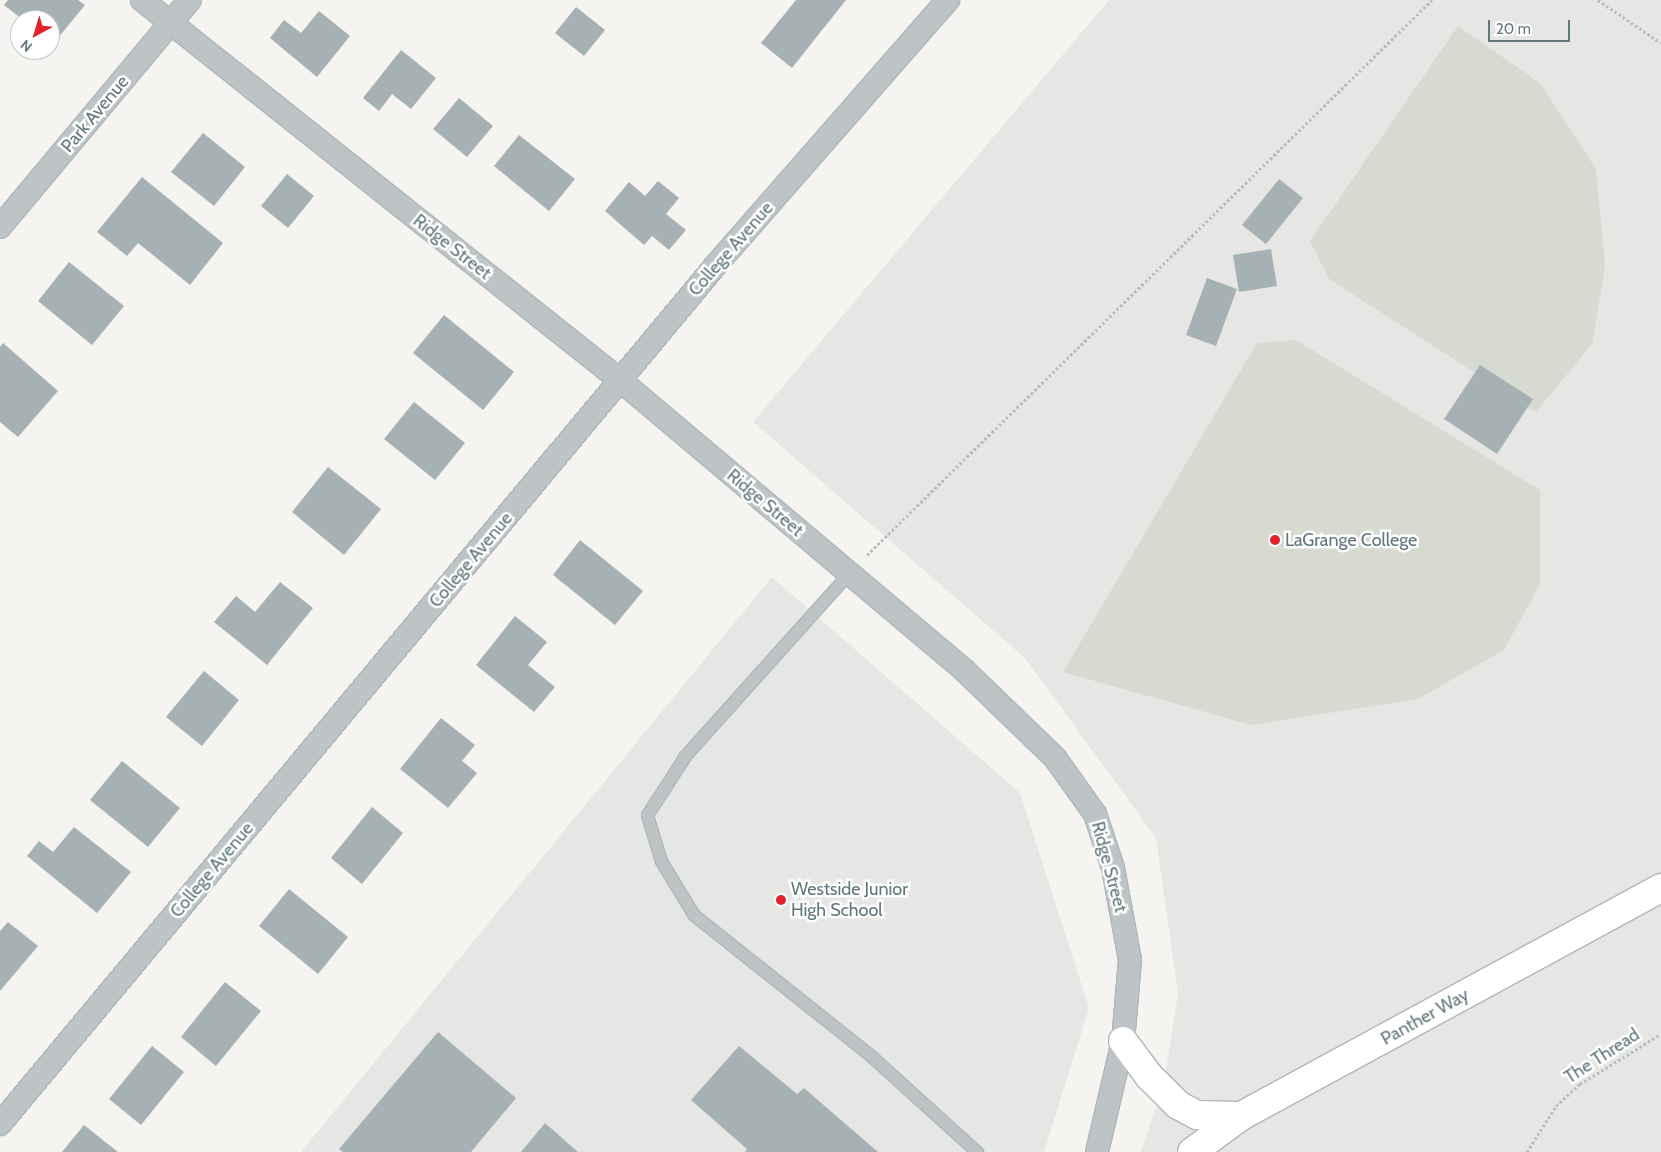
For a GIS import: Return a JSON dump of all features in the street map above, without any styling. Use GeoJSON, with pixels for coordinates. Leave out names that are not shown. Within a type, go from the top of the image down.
{"type":"FeatureCollection","features":[{"type":"Feature","properties":{"kind":"street","name":"Ridge Street"},"geometry":{"type":"LineString","coordinates":[[142,0],[621,381],[964,670],[1048,752],[1095,814],[1115,876],[1130,960],[1123,1041],[1097,1152]]}},
{"type":"Feature","properties":{"kind":"street","name":"Park Avenue"},"geometry":{"type":"LineString","coordinates":[[0,227],[190,0]]}},
{"type":"Feature","properties":{"kind":"street","name":"College Avenue"},"geometry":{"type":"LineString","coordinates":[[0,1124],[715,266],[948,0]]}},
{"type":"Feature","properties":{"kind":"street","name":"Panther Way"},"geometry":{"type":"LineString","coordinates":[[1192,1152],[1241,1116],[1661,888]]}},
{"type":"Feature","properties":{"kind":"street"},"geometry":{"type":"LineString","coordinates":[[1123,1041],[1149,1076],[1178,1105],[1197,1115],[1241,1116]]}},
{"type":"Feature","properties":{"kind":"lane"},"geometry":{"type":"LineString","coordinates":[[849,573],[684,756],[647,815],[661,861],[694,915],[869,1054],[977,1152]]}},
{"type":"Feature","properties":{"kind":"path"},"geometry":{"type":"LineString","coordinates":[[849,573],[1432,0]]}},
{"type":"Feature","properties":{"kind":"path"},"geometry":{"type":"LineString","coordinates":[[1598,0],[1661,43]]}},
{"type":"Feature","properties":{"kind":"path","name":"The Thread"},"geometry":{"type":"LineString","coordinates":[[1527,1152],[1556,1106],[1580,1084],[1661,1034]]}},
{"type":"Feature","properties":{"kind":"shaded area","name":"LaGrange College"},"geometry":{"type":"Polygon","coordinates":[[[1109,0],[1661,0],[1661,1152],[1141,1152],[1164,1083],[1178,994],[1156,838],[1025,658],[753,422],[1109,0]]]}},
{"type":"Feature","properties":{"kind":"shaded area"},"geometry":{"type":"Polygon","coordinates":[[[1458,26],[1540,83],[1596,169],[1605,266],[1592,344],[1536,412],[1329,279],[1310,241],[1458,26]]]}},
{"type":"Feature","properties":{"kind":"shaded area"},"geometry":{"type":"Polygon","coordinates":[[[1296,340],[1540,490],[1540,584],[1504,650],[1418,699],[1251,725],[1063,672],[1257,343],[1296,340]]]}},
{"type":"Feature","properties":{"kind":"shaded area","name":"Westside Junior High School"},"geometry":{"type":"Polygon","coordinates":[[[772,577],[1020,793],[1089,1008],[1044,1152],[301,1152],[772,577]]]}},
{"type":"Feature","properties":{"kind":"building"},"geometry":{"type":"Polygon","coordinates":[[[8,0],[78,0],[85,5],[60,35],[60,10],[10,10],[4,5],[8,0]]]}},
{"type":"Feature","properties":{"kind":"building"},"geometry":{"type":"Polygon","coordinates":[[[796,0],[846,0],[792,68],[761,43],[796,0]]]}},
{"type":"Feature","properties":{"kind":"building"},"geometry":{"type":"Polygon","coordinates":[[[576,7],[605,30],[584,56],[555,33],[576,7]]]}},
{"type":"Feature","properties":{"kind":"building"},"geometry":{"type":"Polygon","coordinates":[[[319,11],[350,36],[317,77],[270,38],[284,20],[301,33],[319,11]]]}},
{"type":"Feature","properties":{"kind":"building"},"geometry":{"type":"Polygon","coordinates":[[[401,50],[436,78],[411,109],[392,94],[379,111],[363,98],[401,50]]]}},
{"type":"Feature","properties":{"kind":"building"},"geometry":{"type":"Polygon","coordinates":[[[459,98],[493,126],[467,157],[433,129],[459,98]]]}},
{"type":"Feature","properties":{"kind":"building"},"geometry":{"type":"Polygon","coordinates":[[[203,133],[245,167],[214,206],[171,172],[203,133]]]}},
{"type":"Feature","properties":{"kind":"building"},"geometry":{"type":"Polygon","coordinates":[[[519,135],[575,179],[549,211],[494,166],[519,135]]]}},
{"type":"Feature","properties":{"kind":"building"},"geometry":{"type":"Polygon","coordinates":[[[287,174],[314,196],[288,228],[261,206],[287,174]]]}},
{"type":"Feature","properties":{"kind":"building"},"geometry":{"type":"Polygon","coordinates":[[[142,177],[223,243],[190,285],[138,243],[127,256],[97,232],[142,177]]]}},
{"type":"Feature","properties":{"kind":"building"},"geometry":{"type":"Polygon","coordinates":[[[1279,179],[1303,198],[1266,244],[1242,225],[1279,179]]]}},
{"type":"Feature","properties":{"kind":"building"},"geometry":{"type":"Polygon","coordinates":[[[658,181],[679,198],[666,214],[686,230],[669,250],[652,236],[644,245],[605,211],[629,182],[645,196],[658,181]]]}},
{"type":"Feature","properties":{"kind":"building"},"geometry":{"type":"Polygon","coordinates":[[[1271,249],[1277,286],[1239,292],[1233,255],[1271,249]]]}},
{"type":"Feature","properties":{"kind":"building"},"geometry":{"type":"Polygon","coordinates":[[[69,262],[124,306],[92,345],[38,301],[69,262]]]}},
{"type":"Feature","properties":{"kind":"building"},"geometry":{"type":"Polygon","coordinates":[[[1207,278],[1237,289],[1216,346],[1186,335],[1207,278]]]}},
{"type":"Feature","properties":{"kind":"building"},"geometry":{"type":"Polygon","coordinates":[[[444,315],[514,372],[483,410],[413,353],[444,315]]]}},
{"type":"Feature","properties":{"kind":"building"},"geometry":{"type":"Polygon","coordinates":[[[3,343],[58,391],[18,437],[0,422],[0,347],[3,343]]]}},
{"type":"Feature","properties":{"kind":"building"},"geometry":{"type":"Polygon","coordinates":[[[1480,365],[1533,399],[1497,454],[1444,419],[1480,365]]]}},
{"type":"Feature","properties":{"kind":"building"},"geometry":{"type":"Polygon","coordinates":[[[414,402],[465,443],[435,480],[384,439],[414,402]]]}},
{"type":"Feature","properties":{"kind":"building"},"geometry":{"type":"Polygon","coordinates":[[[328,467],[381,509],[344,555],[292,512],[328,467]]]}},
{"type":"Feature","properties":{"kind":"building"},"geometry":{"type":"Polygon","coordinates":[[[580,540],[643,591],[615,625],[553,575],[580,540]]]}},
{"type":"Feature","properties":{"kind":"building"},"geometry":{"type":"Polygon","coordinates":[[[280,582],[313,608],[267,665],[214,622],[236,596],[255,612],[280,582]]]}},
{"type":"Feature","properties":{"kind":"building"},"geometry":{"type":"Polygon","coordinates":[[[515,616],[547,642],[528,665],[555,687],[534,712],[476,665],[515,616]]]}},
{"type":"Feature","properties":{"kind":"building"},"geometry":{"type":"Polygon","coordinates":[[[204,671],[239,700],[202,746],[166,717],[204,671]]]}},
{"type":"Feature","properties":{"kind":"building"},"geometry":{"type":"Polygon","coordinates":[[[441,718],[475,745],[462,761],[477,773],[448,808],[400,769],[441,718]]]}},
{"type":"Feature","properties":{"kind":"building"},"geometry":{"type":"Polygon","coordinates":[[[122,761],[180,808],[148,847],[90,800],[122,761]]]}},
{"type":"Feature","properties":{"kind":"building"},"geometry":{"type":"Polygon","coordinates":[[[372,807],[403,833],[362,884],[331,858],[372,807]]]}},
{"type":"Feature","properties":{"kind":"building"},"geometry":{"type":"Polygon","coordinates":[[[74,827],[131,872],[97,913],[27,856],[39,841],[53,852],[74,827]]]}},
{"type":"Feature","properties":{"kind":"building"},"geometry":{"type":"Polygon","coordinates":[[[289,889],[348,937],[318,974],[259,926],[289,889]]]}},
{"type":"Feature","properties":{"kind":"building"},"geometry":{"type":"Polygon","coordinates":[[[8,922],[38,946],[0,991],[0,931],[8,922]]]}},
{"type":"Feature","properties":{"kind":"building"},"geometry":{"type":"Polygon","coordinates":[[[225,982],[261,1011],[216,1066],[181,1037],[225,982]]]}},
{"type":"Feature","properties":{"kind":"building"},"geometry":{"type":"Polygon","coordinates":[[[438,1032],[516,1098],[471,1152],[343,1152],[339,1149],[438,1032]]]}},
{"type":"Feature","properties":{"kind":"building"},"geometry":{"type":"Polygon","coordinates":[[[152,1046],[184,1072],[141,1125],[109,1099],[152,1046]]]}},
{"type":"Feature","properties":{"kind":"building"},"geometry":{"type":"Polygon","coordinates":[[[739,1046],[797,1094],[804,1088],[878,1152],[745,1152],[747,1149],[691,1100],[739,1046]]]}},
{"type":"Feature","properties":{"kind":"building"},"geometry":{"type":"Polygon","coordinates":[[[545,1123],[578,1152],[521,1152],[545,1123]]]}},
{"type":"Feature","properties":{"kind":"building"},"geometry":{"type":"Polygon","coordinates":[[[84,1125],[118,1152],[62,1152],[84,1125]]]}},
{"type":"Feature","properties":{"kind":"place","name":"LaGrange College"},"geometry":{"type":"Point","coordinates":[1275,540]}},
{"type":"Feature","properties":{"kind":"place","name":"Westside Junior High School"},"geometry":{"type":"Point","coordinates":[781,900]}}]}
